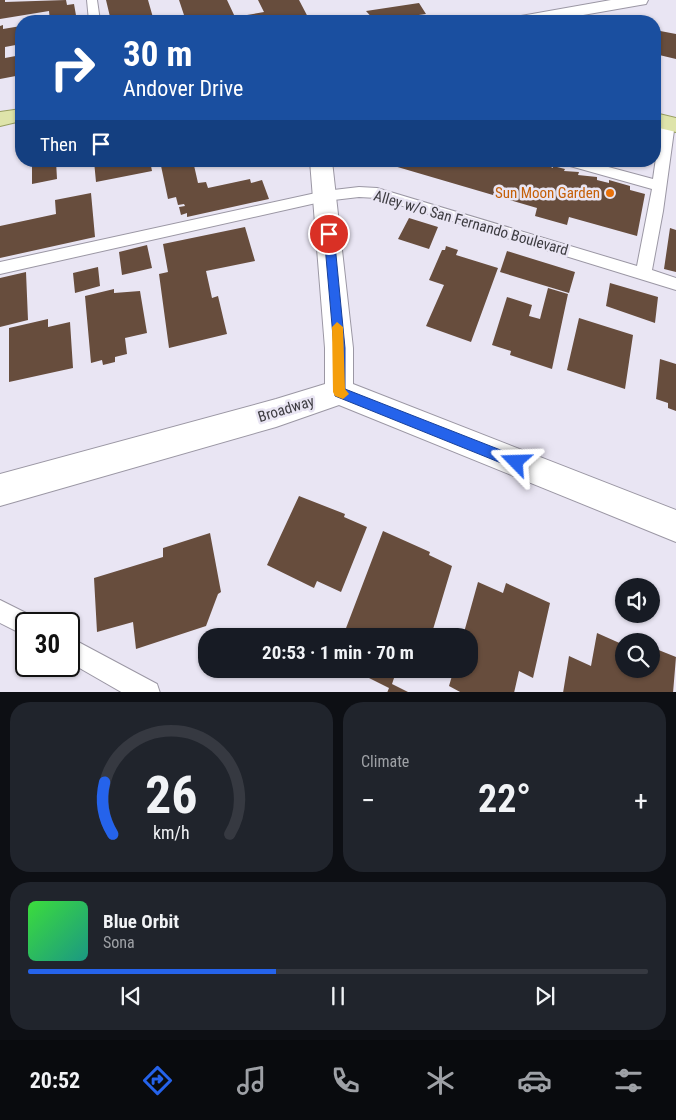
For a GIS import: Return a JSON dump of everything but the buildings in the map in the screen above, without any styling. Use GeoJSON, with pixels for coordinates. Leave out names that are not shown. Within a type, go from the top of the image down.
{"type":"FeatureCollection","features":[{"type":"Feature","properties":{"kind":"main road"},"geometry":{"type":"LineString","coordinates":[[0,119],[15,116]]}},
{"type":"Feature","properties":{"kind":"street"},"geometry":{"type":"LineString","coordinates":[[555,15],[640,0]]}},
{"type":"Feature","properties":{"kind":"street"},"geometry":{"type":"LineString","coordinates":[[322,167],[339,348],[339,392],[676,526]]}},
{"type":"Feature","properties":{"kind":"street","name":"Broadway"},"geometry":{"type":"LineString","coordinates":[[0,490],[267,416],[339,392]]}},
{"type":"Feature","properties":{"kind":"lane"},"geometry":{"type":"LineString","coordinates":[[92,0],[94,15]]}},
{"type":"Feature","properties":{"kind":"lane"},"geometry":{"type":"LineString","coordinates":[[643,274],[659,186],[666,122]]}},
{"type":"Feature","properties":{"kind":"lane"},"geometry":{"type":"LineString","coordinates":[[590,167],[659,186]]}},
{"type":"Feature","properties":{"kind":"lane","name":"Alley w/o San Fernando Boulevard"},"geometry":{"type":"LineString","coordinates":[[0,268],[325,196],[359,192],[377,193],[676,284]]}},
{"type":"Feature","properties":{"kind":"lane"},"geometry":{"type":"LineString","coordinates":[[0,611],[15,619]]}},
{"type":"Feature","properties":{"kind":"lane"},"geometry":{"type":"LineString","coordinates":[[80,655],[148,692]]}},
{"type":"Feature","properties":{"kind":"slow traffic"},"geometry":{"type":"LineString","coordinates":[[337,327],[339,392],[343,394]]}},
{"type":"Feature","properties":{"kind":"place","name":"Sun Moon Garden"},"geometry":{"type":"Point","coordinates":[610,193]}},
{"type":"Feature","properties":{"kind":"route"},"geometry":{"type":"LineString","coordinates":[[329,234],[339,348],[339,392],[516,462]]}}]}
